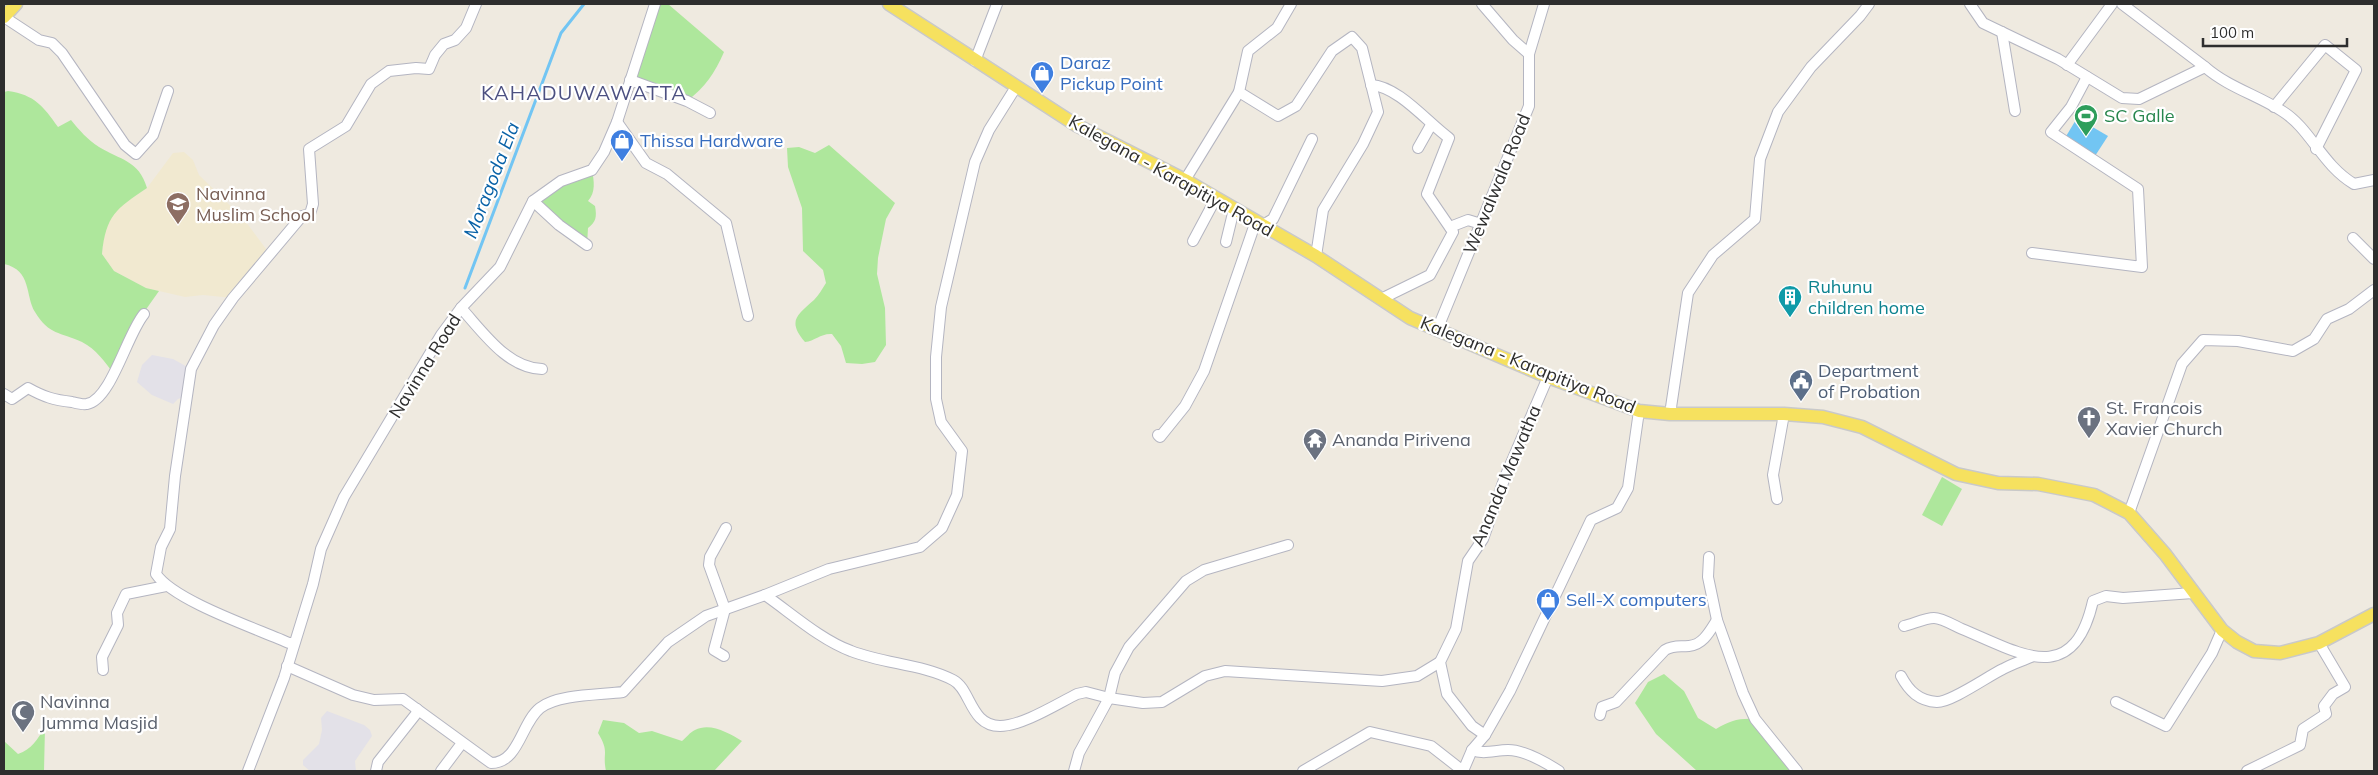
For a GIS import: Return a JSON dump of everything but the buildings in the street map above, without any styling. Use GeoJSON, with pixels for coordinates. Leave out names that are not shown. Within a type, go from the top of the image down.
{"type":"FeatureCollection","features":[{"type":"Feature","properties":{"kind":"main road"},"geometry":{"type":"LineString","coordinates":[[4,17],[16,4]]}},
{"type":"Feature","properties":{"kind":"main road","name":"Kalegana - Karapitiya Road"},"geometry":{"type":"LineString","coordinates":[[889,4],[1076,125],[1185,180],[1260,223],[1316,256],[1410,318],[1548,377],[1640,410],[1670,414],[1784,414],[1823,417],[1862,427],[1956,474],[1998,483],[2038,484],[2094,495],[2129,513],[2165,554],[2222,630],[2237,642],[2254,651],[2280,654],[2319,643],[2374,614]]}},
{"type":"Feature","properties":{"kind":"street"},"geometry":{"type":"LineString","coordinates":[[294,643],[289,643],[236,622],[166,586],[156,574],[161,547],[170,529],[175,476],[190,375],[214,325],[269,253],[302,216],[310,214],[313,204],[309,149],[346,126],[371,84],[389,71],[416,68],[429,69],[435,55],[444,44],[455,40],[466,28],[476,4]]}},
{"type":"Feature","properties":{"kind":"street","name":"Navinna Road"},"geometry":{"type":"LineString","coordinates":[[248,771],[287,666],[313,584],[320,549],[331,522],[441,335],[461,308],[500,267],[532,201],[561,181],[592,170],[604,152],[617,122],[655,4]]}},
{"type":"Feature","properties":{"kind":"street"},"geometry":{"type":"LineString","coordinates":[[975,61],[997,4]]}},
{"type":"Feature","properties":{"kind":"street"},"geometry":{"type":"LineString","coordinates":[[1185,180],[1240,92],[1248,51],[1277,28],[1292,4]]}},
{"type":"Feature","properties":{"kind":"street"},"geometry":{"type":"LineString","coordinates":[[1482,4],[1513,40],[1529,54]]}},
{"type":"Feature","properties":{"kind":"street","name":"Wewalwala Road"},"geometry":{"type":"LineString","coordinates":[[1437,330],[1529,106],[1529,54],[1544,4]]}},
{"type":"Feature","properties":{"kind":"street"},"geometry":{"type":"LineString","coordinates":[[1670,414],[1688,293],[1713,256],[1755,219],[1760,159],[1778,112],[1811,66],[1860,16],[1869,4]]}},
{"type":"Feature","properties":{"kind":"street"},"geometry":{"type":"LineString","coordinates":[[1970,4],[1983,23],[2067,64],[2122,98],[2139,99],[2205,67]]}},
{"type":"Feature","properties":{"kind":"street"},"geometry":{"type":"LineString","coordinates":[[2067,64],[2112,4]]}},
{"type":"Feature","properties":{"kind":"street"},"geometry":{"type":"LineString","coordinates":[[2122,4],[2205,67],[2242,91],[2282,111],[2302,128],[2316,149],[2341,176],[2354,184],[2374,180]]}},
{"type":"Feature","properties":{"kind":"street"},"geometry":{"type":"LineString","coordinates":[[4,17],[39,40],[52,43],[62,52],[125,145],[136,154],[153,135],[168,91]]}},
{"type":"Feature","properties":{"kind":"street"},"geometry":{"type":"LineString","coordinates":[[2002,32],[2015,111]]}},
{"type":"Feature","properties":{"kind":"street"},"geometry":{"type":"LineString","coordinates":[[1240,92],[1278,116],[1296,106],[1332,51],[1352,37],[1362,48],[1378,112],[1363,144],[1323,210],[1316,256]]}},
{"type":"Feature","properties":{"kind":"street"},"geometry":{"type":"LineString","coordinates":[[2274,107],[2325,45],[2356,70],[2316,149]]}},
{"type":"Feature","properties":{"kind":"street"},"geometry":{"type":"LineString","coordinates":[[2032,254],[2142,267],[2138,188],[2051,132],[2071,107],[2087,76]]}},
{"type":"Feature","properties":{"kind":"street"},"geometry":{"type":"LineString","coordinates":[[630,80],[687,101],[710,113]]}},
{"type":"Feature","properties":{"kind":"street"},"geometry":{"type":"LineString","coordinates":[[1371,85],[1381,86],[1403,99],[1431,125],[1449,138],[1427,194],[1453,232],[1430,275],[1381,299]]}},
{"type":"Feature","properties":{"kind":"street"},"geometry":{"type":"LineString","coordinates":[[287,666],[353,695],[374,700],[403,699],[491,763],[499,763],[508,758],[538,710],[549,702],[623,692],[668,642],[706,616],[829,569],[920,546],[942,528],[957,495],[962,451],[940,422],[936,399],[936,357],[941,307],[975,162],[990,130],[1016,87]]}},
{"type":"Feature","properties":{"kind":"street"},"geometry":{"type":"LineString","coordinates":[[617,122],[646,163],[667,174],[726,222],[748,316]]}},
{"type":"Feature","properties":{"kind":"street"},"geometry":{"type":"LineString","coordinates":[[1418,148],[1431,125]]}},
{"type":"Feature","properties":{"kind":"street"},"geometry":{"type":"LineString","coordinates":[[1158,435],[1160,437],[1185,406],[1204,372],[1260,223],[1272,219],[1312,139]]}},
{"type":"Feature","properties":{"kind":"street"},"geometry":{"type":"LineString","coordinates":[[1193,241],[1216,198]]}},
{"type":"Feature","properties":{"kind":"street"},"geometry":{"type":"LineString","coordinates":[[532,201],[559,225],[587,245]]}},
{"type":"Feature","properties":{"kind":"street"},"geometry":{"type":"LineString","coordinates":[[1226,242],[1234,208]]}},
{"type":"Feature","properties":{"kind":"street"},"geometry":{"type":"LineString","coordinates":[[1450,227],[1468,220],[1481,224]]}},
{"type":"Feature","properties":{"kind":"street"},"geometry":{"type":"LineString","coordinates":[[2353,238],[2374,259]]}},
{"type":"Feature","properties":{"kind":"street"},"geometry":{"type":"LineString","coordinates":[[2129,513],[2182,364],[2203,340],[2238,341],[2293,350],[2314,339],[2327,319],[2349,309],[2374,290]]}},
{"type":"Feature","properties":{"kind":"street"},"geometry":{"type":"LineString","coordinates":[[461,308],[502,351],[522,365],[542,369]]}},
{"type":"Feature","properties":{"kind":"street"},"geometry":{"type":"LineString","coordinates":[[4,394],[12,399],[28,388],[49,399],[87,404],[99,399],[114,374],[135,325],[144,314]]}},
{"type":"Feature","properties":{"kind":"street","name":"Ananda Mawatha"},"geometry":{"type":"LineString","coordinates":[[1440,662],[1456,628],[1468,561],[1483,539],[1505,477],[1548,377]]}},
{"type":"Feature","properties":{"kind":"street"},"geometry":{"type":"LineString","coordinates":[[1302,771],[1370,732],[1431,746],[1463,771],[1472,750],[1485,735],[1510,691],[1591,520],[1617,508],[1628,488],[1640,410]]}},
{"type":"Feature","properties":{"kind":"street"},"geometry":{"type":"LineString","coordinates":[[1777,499],[1773,476],[1784,414]]}},
{"type":"Feature","properties":{"kind":"street"},"geometry":{"type":"LineString","coordinates":[[724,656],[714,650],[725,609],[709,565],[710,557],[726,528]]}},
{"type":"Feature","properties":{"kind":"street"},"geometry":{"type":"LineString","coordinates":[[1074,771],[1079,753],[1109,698],[1115,673],[1129,647],[1186,581],[1204,570],[1288,545]]}},
{"type":"Feature","properties":{"kind":"street"},"geometry":{"type":"LineString","coordinates":[[1709,557],[1708,577],[1718,620],[1743,693],[1755,719],[1797,771]]}},
{"type":"Feature","properties":{"kind":"street"},"geometry":{"type":"LineString","coordinates":[[103,670],[102,657],[118,624],[117,613],[126,594],[166,586]]}},
{"type":"Feature","properties":{"kind":"street"},"geometry":{"type":"LineString","coordinates":[[1901,676],[1908,689],[1920,698],[1939,702],[1983,682],[2002,669],[2032,657],[2058,656],[2076,642],[2088,624],[2093,601],[2106,596],[2123,598],[2193,593]]}},
{"type":"Feature","properties":{"kind":"street"},"geometry":{"type":"LineString","coordinates":[[765,594],[811,628],[850,651],[939,674],[956,681],[980,718],[999,726],[1020,721],[1077,694],[1086,692],[1109,698],[1143,703],[1162,702],[1205,676],[1225,671],[1382,682],[1417,676],[1440,662],[1447,694],[1472,726],[1485,735]]}},
{"type":"Feature","properties":{"kind":"street"},"geometry":{"type":"LineString","coordinates":[[1904,626],[1935,618],[2032,657]]}},
{"type":"Feature","properties":{"kind":"street"},"geometry":{"type":"LineString","coordinates":[[1600,715],[1602,707],[1616,702],[1665,650],[1673,645],[1691,646],[1704,640],[1718,620]]}},
{"type":"Feature","properties":{"kind":"street"},"geometry":{"type":"LineString","coordinates":[[2116,702],[2166,726],[2212,654],[2222,630]]}},
{"type":"Feature","properties":{"kind":"street"},"geometry":{"type":"LineString","coordinates":[[2247,771],[2300,745],[2303,729],[2326,714],[2324,706],[2333,694],[2344,687],[2319,643]]}},
{"type":"Feature","properties":{"kind":"street"},"geometry":{"type":"LineString","coordinates":[[376,771],[378,762],[416,714],[417,709]]}},
{"type":"Feature","properties":{"kind":"street"},"geometry":{"type":"LineString","coordinates":[[441,771],[462,743]]}},
{"type":"Feature","properties":{"kind":"street"},"geometry":{"type":"LineString","coordinates":[[1472,750],[1480,753],[1509,750],[1542,760],[1559,771]]}},
{"type":"Feature","properties":{"kind":"shaded area","name":"Navinna Muslim School"},"geometry":{"type":"Polygon","coordinates":[[[184,152],[193,160],[199,175],[243,218],[269,253],[233,298],[203,295],[185,297],[146,288],[114,271],[102,254],[104,231],[117,208],[147,188],[173,153],[184,152]]]}},
{"type":"Feature","properties":{"kind":"shaded area"},"geometry":{"type":"Polygon","coordinates":[[[152,355],[173,359],[191,369],[186,396],[178,399],[173,404],[152,395],[137,382],[142,365],[152,355]]]}},
{"type":"Feature","properties":{"kind":"shaded area"},"geometry":{"type":"Polygon","coordinates":[[[327,711],[364,725],[370,730],[372,736],[355,761],[356,771],[310,771],[303,765],[303,760],[319,744],[322,730],[321,718],[327,711]]]}},
{"type":"Feature","properties":{"kind":"green space"},"geometry":{"type":"Polygon","coordinates":[[[655,4],[668,4],[724,52],[709,79],[687,101],[631,80],[655,4]]]}},
{"type":"Feature","properties":{"kind":"green space"},"geometry":{"type":"Polygon","coordinates":[[[8,91],[25,95],[38,103],[58,127],[71,120],[95,144],[134,166],[144,179],[147,188],[114,214],[106,230],[102,254],[114,271],[146,288],[159,291],[135,325],[114,374],[92,348],[45,325],[32,306],[26,284],[19,272],[13,267],[4,264],[4,92],[8,91]]]}},
{"type":"Feature","properties":{"kind":"green space"},"geometry":{"type":"Polygon","coordinates":[[[829,145],[895,203],[886,219],[878,258],[877,274],[885,308],[886,345],[875,362],[862,364],[846,363],[841,346],[832,334],[805,342],[796,329],[795,323],[799,314],[816,298],[826,283],[823,270],[803,251],[802,208],[788,167],[787,148],[799,147],[815,153],[829,145]]]}},
{"type":"Feature","properties":{"kind":"green space"},"geometry":{"type":"Polygon","coordinates":[[[592,170],[593,190],[588,201],[595,206],[596,216],[593,224],[588,228],[587,245],[533,201],[592,170]]]}},
{"type":"Feature","properties":{"kind":"green space"},"geometry":{"type":"Polygon","coordinates":[[[1942,477],[1962,489],[1942,526],[1922,515],[1942,477]]]}},
{"type":"Feature","properties":{"kind":"green space"},"geometry":{"type":"Polygon","coordinates":[[[1664,674],[1684,691],[1698,718],[1716,729],[1734,721],[1755,719],[1797,771],[1697,771],[1656,734],[1635,703],[1648,682],[1664,674]]]}},
{"type":"Feature","properties":{"kind":"green space"},"geometry":{"type":"Polygon","coordinates":[[[603,720],[624,723],[639,733],[652,731],[682,741],[693,731],[707,727],[725,732],[742,741],[714,771],[606,771],[605,749],[598,733],[603,720]]]}},
{"type":"Feature","properties":{"kind":"green space"},"geometry":{"type":"Polygon","coordinates":[[[45,727],[44,771],[4,771],[4,741],[18,754],[31,747],[45,727]]]}},
{"type":"Feature","properties":{"kind":"water","name":"SC Galle"},"geometry":{"type":"Polygon","coordinates":[[[2077,118],[2108,136],[2095,156],[2065,138],[2077,118]]]}},
{"type":"Feature","properties":{"kind":"waterway","name":"Moragoda Ela"},"geometry":{"type":"LineString","coordinates":[[465,288],[561,33],[584,4]]}},
{"type":"Feature","properties":{"kind":"place","name":"Daraz Pickup Point"},"geometry":{"type":"Point","coordinates":[1042,94]}},
{"type":"Feature","properties":{"kind":"place","name":"SC Galle"},"geometry":{"type":"Point","coordinates":[2086,137]}},
{"type":"Feature","properties":{"kind":"place","name":"Thissa Hardware"},"geometry":{"type":"Point","coordinates":[622,162]}},
{"type":"Feature","properties":{"kind":"place","name":"Navinna Muslim School"},"geometry":{"type":"Point","coordinates":[178,225]}},
{"type":"Feature","properties":{"kind":"place","name":"Ruhunu children home"},"geometry":{"type":"Point","coordinates":[1790,318]}},
{"type":"Feature","properties":{"kind":"place","name":"Department of Probation"},"geometry":{"type":"Point","coordinates":[1801,402]}},
{"type":"Feature","properties":{"kind":"place","name":"St. Francois Xavier Church"},"geometry":{"type":"Point","coordinates":[2089,439]}},
{"type":"Feature","properties":{"kind":"place","name":"Ananda Pirivena"},"geometry":{"type":"Point","coordinates":[1315,461]}},
{"type":"Feature","properties":{"kind":"place","name":"Sell-X computers"},"geometry":{"type":"Point","coordinates":[1548,621]}},
{"type":"Feature","properties":{"kind":"place","name":"Navinna Jumma Masjid"},"geometry":{"type":"Point","coordinates":[23,733]}},
{"type":"Feature","properties":{"kind":"district","name":"KAHADUWAWATTA"},"geometry":{"type":"Point","coordinates":[584,93]}}]}
